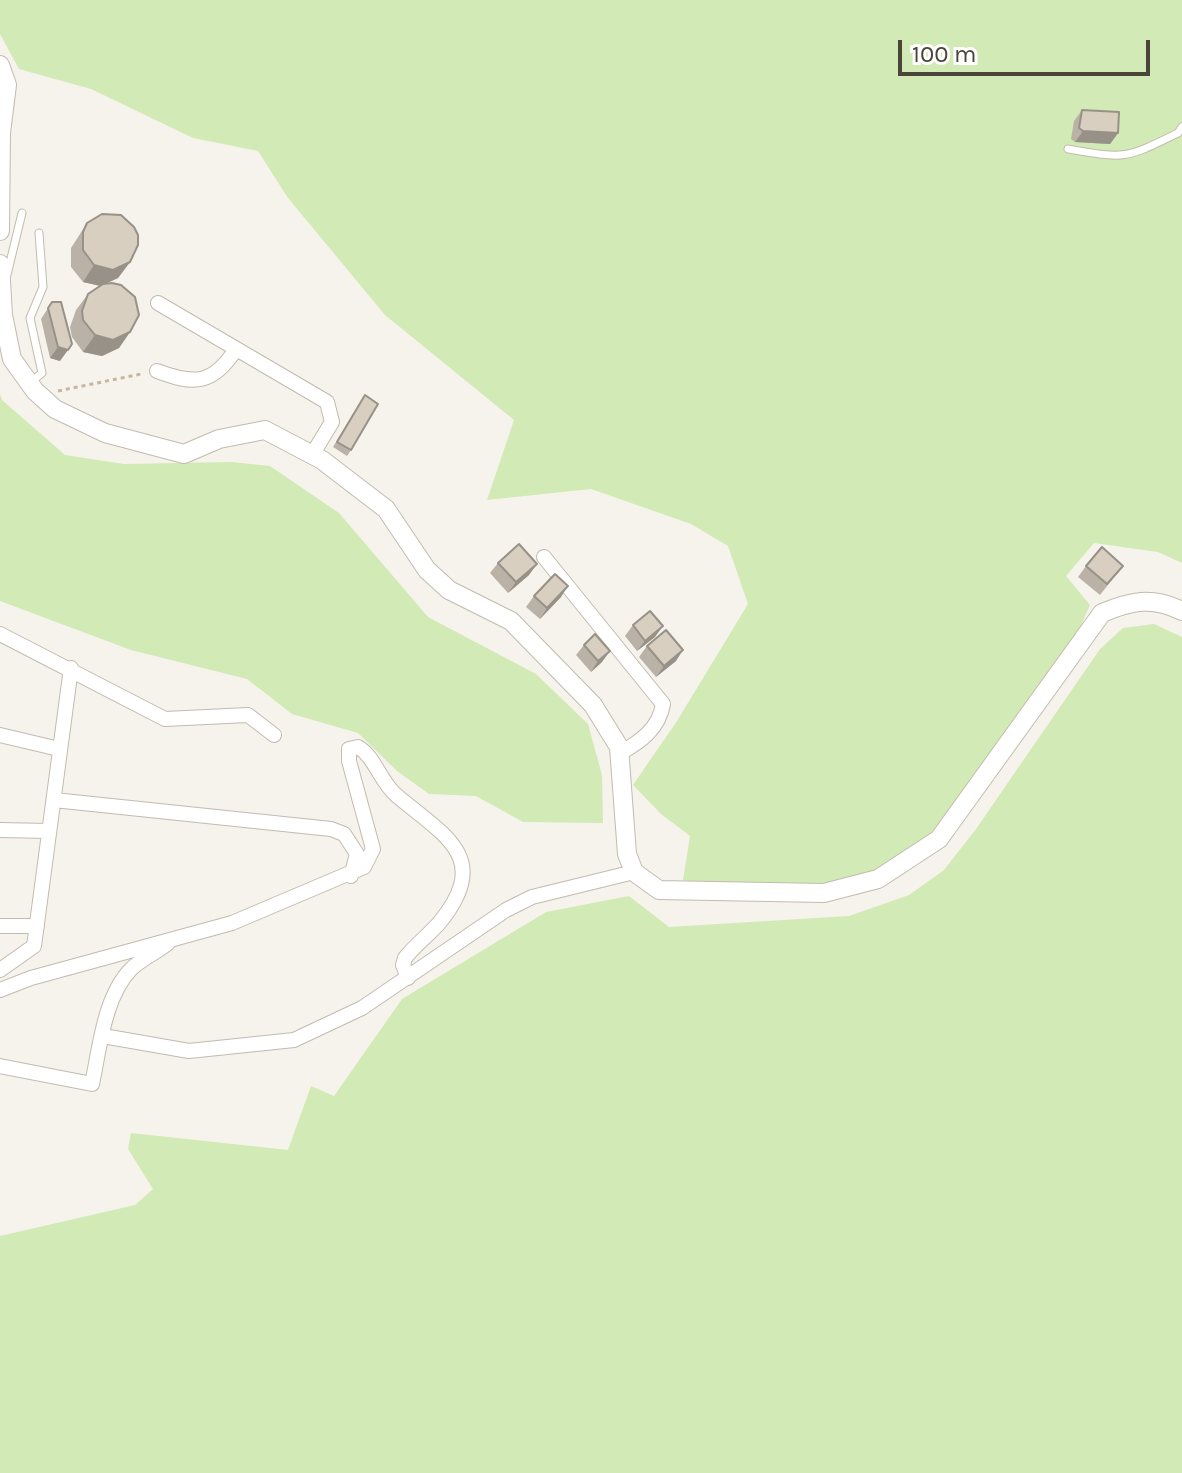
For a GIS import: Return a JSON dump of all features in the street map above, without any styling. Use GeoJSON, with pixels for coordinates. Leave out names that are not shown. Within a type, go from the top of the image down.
{"type":"FeatureCollection","features":[{"type":"Feature","properties":{"kind":"street"},"geometry":{"type":"LineString","coordinates":[[0,65],[7,85],[1,133],[0,231]]}},
{"type":"Feature","properties":{"kind":"street"},"geometry":{"type":"LineString","coordinates":[[0,264],[12,359],[34,389],[55,409],[105,433],[184,454],[219,439],[265,430],[312,455],[386,509],[427,570],[449,590],[511,621],[593,705],[620,753],[624,833],[634,872],[659,890],[824,893],[878,879],[939,839],[1102,613],[1132,601],[1170,605],[1182,611]]}},
{"type":"Feature","properties":{"kind":"street"},"geometry":{"type":"LineString","coordinates":[[158,303],[327,402],[332,422],[312,455]]}},
{"type":"Feature","properties":{"kind":"street"},"geometry":{"type":"LineString","coordinates":[[157,371],[187,383],[214,374],[236,349]]}},
{"type":"Feature","properties":{"kind":"street"},"geometry":{"type":"LineString","coordinates":[[544,557],[663,704],[661,717],[641,742],[620,753]]}},
{"type":"Feature","properties":{"kind":"street"},"geometry":{"type":"LineString","coordinates":[[0,634],[165,719],[248,715],[274,735]]}},
{"type":"Feature","properties":{"kind":"street"},"geometry":{"type":"LineString","coordinates":[[0,970],[34,946],[71,668]]}},
{"type":"Feature","properties":{"kind":"street"},"geometry":{"type":"LineString","coordinates":[[0,735],[59,749]]}},
{"type":"Feature","properties":{"kind":"street"},"geometry":{"type":"LineString","coordinates":[[0,990],[31,978],[232,923],[351,876],[370,860],[373,849],[349,761],[349,749],[358,747],[367,752],[387,787],[435,822],[460,858],[464,880],[454,903],[405,958],[403,965],[408,978]]}},
{"type":"Feature","properties":{"kind":"street"},"geometry":{"type":"LineString","coordinates":[[54,800],[331,829],[344,834],[357,854],[351,876]]}},
{"type":"Feature","properties":{"kind":"street"},"geometry":{"type":"LineString","coordinates":[[0,830],[49,831]]}},
{"type":"Feature","properties":{"kind":"street"},"geometry":{"type":"LineString","coordinates":[[103,1036],[189,1051],[294,1040],[362,1008],[475,930],[532,897],[634,872]]}},
{"type":"Feature","properties":{"kind":"street"},"geometry":{"type":"LineString","coordinates":[[0,926],[37,926]]}},
{"type":"Feature","properties":{"kind":"street"},"geometry":{"type":"LineString","coordinates":[[0,1066],[92,1084],[119,986],[133,968],[174,938]]}},
{"type":"Feature","properties":{"kind":"lane"},"geometry":{"type":"LineString","coordinates":[[1068,149],[1118,158],[1135,154],[1182,127]]}},
{"type":"Feature","properties":{"kind":"lane"},"geometry":{"type":"LineString","coordinates":[[1,288],[11,268],[22,213]]}},
{"type":"Feature","properties":{"kind":"lane"},"geometry":{"type":"LineString","coordinates":[[34,389],[42,373],[30,318],[43,287],[39,233]]}},
{"type":"Feature","properties":{"kind":"path"},"geometry":{"type":"LineString","coordinates":[[34,389],[157,371]]}},
{"type":"Feature","properties":{"kind":"green space"},"geometry":{"type":"Polygon","coordinates":[[[0,0],[1182,0],[1182,563],[1158,552],[1094,543],[1066,576],[1090,605],[1075,639],[934,842],[888,873],[788,896],[683,880],[690,836],[661,814],[633,785],[677,721],[748,604],[728,546],[691,524],[591,489],[487,500],[514,420],[385,315],[288,198],[258,151],[193,138],[91,89],[19,69],[0,34],[0,0]]]}},
{"type":"Feature","properties":{"kind":"green space"},"geometry":{"type":"Polygon","coordinates":[[[0,394],[2,400],[65,455],[124,464],[232,462],[270,466],[339,513],[428,617],[536,674],[588,724],[602,775],[603,823],[523,822],[476,796],[429,794],[397,771],[358,733],[292,714],[247,679],[131,650],[0,601],[0,394]]]}},
{"type":"Feature","properties":{"kind":"green space"},"geometry":{"type":"Polygon","coordinates":[[[1154,624],[1182,637],[1182,1473],[0,1473],[0,1236],[135,1205],[153,1189],[128,1149],[131,1133],[288,1150],[311,1086],[334,1096],[402,999],[546,912],[629,896],[669,927],[849,916],[909,895],[944,870],[976,829],[1100,649],[1123,628],[1154,624]]]}},
{"type":"Feature","properties":{"kind":"building"},"geometry":{"type":"Polygon","coordinates":[[[1082,110],[1119,112],[1118,133],[1083,131],[1079,128],[1082,110]]]}},
{"type":"Feature","properties":{"kind":"building"},"geometry":{"type":"Polygon","coordinates":[[[102,214],[121,215],[138,235],[138,245],[130,262],[113,270],[94,265],[83,250],[83,232],[87,223],[102,214]]]}},
{"type":"Feature","properties":{"kind":"building"},"geometry":{"type":"Polygon","coordinates":[[[103,284],[121,285],[135,297],[139,315],[130,332],[113,340],[95,335],[83,320],[82,311],[88,294],[103,284]]]}},
{"type":"Feature","properties":{"kind":"building"},"geometry":{"type":"Polygon","coordinates":[[[52,302],[61,302],[72,344],[68,350],[58,347],[48,308],[52,302]]]}},
{"type":"Feature","properties":{"kind":"building"},"geometry":{"type":"Polygon","coordinates":[[[365,395],[378,404],[351,450],[337,442],[365,395]]]}},
{"type":"Feature","properties":{"kind":"building"},"geometry":{"type":"Polygon","coordinates":[[[519,544],[537,564],[516,582],[498,563],[519,544]]]}},
{"type":"Feature","properties":{"kind":"building"},"geometry":{"type":"Polygon","coordinates":[[[1102,547],[1123,566],[1107,584],[1086,566],[1102,547]]]}},
{"type":"Feature","properties":{"kind":"building"},"geometry":{"type":"Polygon","coordinates":[[[555,574],[568,586],[547,608],[534,596],[555,574]]]}},
{"type":"Feature","properties":{"kind":"building"},"geometry":{"type":"Polygon","coordinates":[[[650,611],[663,626],[645,641],[633,625],[650,611]]]}},
{"type":"Feature","properties":{"kind":"building"},"geometry":{"type":"Polygon","coordinates":[[[666,630],[683,650],[664,666],[647,646],[666,630]]]}},
{"type":"Feature","properties":{"kind":"building"},"geometry":{"type":"Polygon","coordinates":[[[595,634],[610,651],[598,661],[584,645],[595,634]]]}}]}
